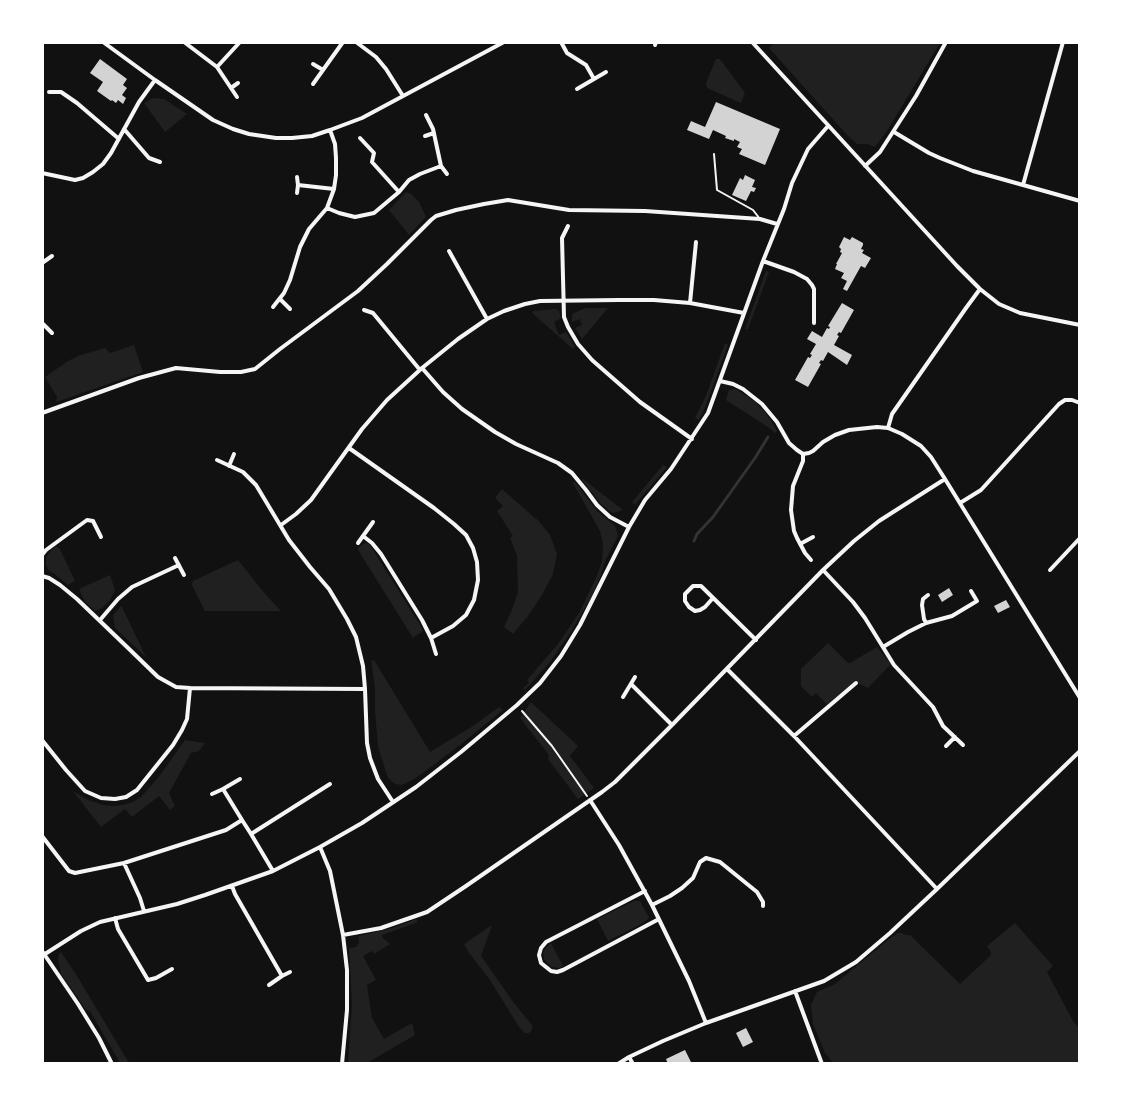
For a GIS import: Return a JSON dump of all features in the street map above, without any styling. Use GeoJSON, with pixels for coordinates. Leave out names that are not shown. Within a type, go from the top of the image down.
{"type":"FeatureCollection","features":[{"type":"Feature","properties":{"kind":"street"},"geometry":{"type":"LineString","coordinates":[[103,42],[213,120],[241,132],[292,138],[312,136],[362,118],[504,42]]}},
{"type":"Feature","properties":{"kind":"street"},"geometry":{"type":"LineString","coordinates":[[184,42],[216,67],[237,98]]}},
{"type":"Feature","properties":{"kind":"street"},"geometry":{"type":"LineString","coordinates":[[216,67],[240,42]]}},
{"type":"Feature","properties":{"kind":"street"},"geometry":{"type":"LineString","coordinates":[[313,84],[343,42]]}},
{"type":"Feature","properties":{"kind":"street"},"geometry":{"type":"LineString","coordinates":[[356,42],[376,57],[403,96]]}},
{"type":"Feature","properties":{"kind":"street"},"geometry":{"type":"LineString","coordinates":[[561,42],[567,53],[586,65],[594,79]]}},
{"type":"Feature","properties":{"kind":"street"},"geometry":{"type":"LineString","coordinates":[[752,42],[962,272],[980,289],[999,304],[1020,313],[1080,325]]}},
{"type":"Feature","properties":{"kind":"street"},"geometry":{"type":"LineString","coordinates":[[866,166],[880,152],[894,132],[937,61],[946,42]]}},
{"type":"Feature","properties":{"kind":"street"},"geometry":{"type":"LineString","coordinates":[[1023,184],[1063,42]]}},
{"type":"Feature","properties":{"kind":"street"},"geometry":{"type":"LineString","coordinates":[[314,64],[323,70]]}},
{"type":"Feature","properties":{"kind":"street"},"geometry":{"type":"LineString","coordinates":[[577,89],[606,72]]}},
{"type":"Feature","properties":{"kind":"street"},"geometry":{"type":"LineString","coordinates":[[42,173],[75,180],[83,178],[104,164],[139,102],[155,80]]}},
{"type":"Feature","properties":{"kind":"street"},"geometry":{"type":"LineString","coordinates":[[231,88],[238,83]]}},
{"type":"Feature","properties":{"kind":"street"},"geometry":{"type":"LineString","coordinates":[[49,92],[61,92],[77,103],[119,139]]}},
{"type":"Feature","properties":{"kind":"street"},"geometry":{"type":"LineString","coordinates":[[426,115],[432,124],[441,166],[447,174]]}},
{"type":"Feature","properties":{"kind":"street"},"geometry":{"type":"LineString","coordinates":[[112,1064],[99,1038],[44,952],[100,922],[177,904],[232,886],[273,871],[320,847],[394,802],[461,752],[540,683],[576,633],[629,527],[645,500],[671,469],[708,412],[792,183],[808,149],[828,126]]}},
{"type":"Feature","properties":{"kind":"street"},"geometry":{"type":"LineString","coordinates":[[124,129],[149,158],[160,162]]}},
{"type":"Feature","properties":{"kind":"street"},"geometry":{"type":"LineString","coordinates":[[273,307],[280,299],[290,280],[300,246],[309,229],[327,208],[334,189],[336,158],[335,144],[330,130]]}},
{"type":"Feature","properties":{"kind":"street"},"geometry":{"type":"LineString","coordinates":[[894,132],[929,153],[974,171],[1080,201]]}},
{"type":"Feature","properties":{"kind":"street"},"geometry":{"type":"LineString","coordinates":[[424,136],[434,133]]}},
{"type":"Feature","properties":{"kind":"street"},"geometry":{"type":"LineString","coordinates":[[360,138],[374,153],[372,162],[399,192]]}},
{"type":"Feature","properties":{"kind":"street"},"geometry":{"type":"LineString","coordinates":[[327,208],[339,213],[355,216],[374,213],[399,192],[409,180],[441,166]]}},
{"type":"Feature","properties":{"kind":"street"},"geometry":{"type":"LineString","coordinates":[[297,177],[297,193]]}},
{"type":"Feature","properties":{"kind":"street"},"geometry":{"type":"LineString","coordinates":[[298,185],[334,189]]}},
{"type":"Feature","properties":{"kind":"street"},"geometry":{"type":"LineString","coordinates":[[42,413],[139,378],[176,368],[220,372],[241,372],[255,369],[358,290],[436,216],[456,210],[508,200],[570,210],[645,211],[760,219],[778,224]]}},
{"type":"Feature","properties":{"kind":"street"},"geometry":{"type":"LineString","coordinates":[[568,226],[562,238],[564,317],[568,327],[578,344],[592,360],[640,402],[692,439]]}},
{"type":"Feature","properties":{"kind":"street"},"geometry":{"type":"LineString","coordinates":[[690,304],[696,242]]}},
{"type":"Feature","properties":{"kind":"street"},"geometry":{"type":"LineString","coordinates":[[449,251],[487,319]]}},
{"type":"Feature","properties":{"kind":"street"},"geometry":{"type":"LineString","coordinates":[[42,263],[52,256]]}},
{"type":"Feature","properties":{"kind":"street"},"geometry":{"type":"LineString","coordinates":[[763,261],[794,272],[807,279],[812,285],[814,288],[814,323]]}},
{"type":"Feature","properties":{"kind":"street"},"geometry":{"type":"LineString","coordinates":[[888,428],[892,414],[980,289]]}},
{"type":"Feature","properties":{"kind":"street"},"geometry":{"type":"LineString","coordinates":[[280,299],[290,309]]}},
{"type":"Feature","properties":{"kind":"street"},"geometry":{"type":"LineString","coordinates":[[280,525],[311,500],[362,429],[387,400],[421,369],[458,340],[487,319],[504,311],[540,301],[645,300],[690,304],[744,313]]}},
{"type":"Feature","properties":{"kind":"street"},"geometry":{"type":"LineString","coordinates":[[364,310],[373,313],[421,369],[462,409],[516,444],[558,463],[572,473],[597,505],[610,517],[629,527]]}},
{"type":"Feature","properties":{"kind":"street"},"geometry":{"type":"LineString","coordinates":[[42,323],[52,333]]}},
{"type":"Feature","properties":{"kind":"street"},"geometry":{"type":"LineString","coordinates":[[720,381],[743,389],[762,404],[774,418],[789,443],[803,454],[813,451],[835,435],[849,430],[877,427],[888,428],[902,434],[921,446],[931,457],[945,479],[1080,698]]}},
{"type":"Feature","properties":{"kind":"street"},"geometry":{"type":"LineString","coordinates":[[960,504],[981,490],[1059,404],[1065,400],[1080,402]]}},
{"type":"Feature","properties":{"kind":"street"},"geometry":{"type":"LineString","coordinates":[[349,448],[454,524],[466,535],[473,548],[478,571],[474,600],[466,615],[453,626],[431,638]]}},
{"type":"Feature","properties":{"kind":"street"},"geometry":{"type":"LineString","coordinates":[[229,466],[234,454]]}},
{"type":"Feature","properties":{"kind":"street"},"geometry":{"type":"LineString","coordinates":[[803,454],[803,461],[793,486],[791,510],[794,530],[805,553],[811,560]]}},
{"type":"Feature","properties":{"kind":"street"},"geometry":{"type":"LineString","coordinates":[[217,460],[243,472],[256,485],[289,540],[329,589],[347,619],[356,637],[363,666],[367,743],[370,758],[378,778],[394,802]]}},
{"type":"Feature","properties":{"kind":"street"},"geometry":{"type":"LineString","coordinates":[[343,934],[381,928],[427,912],[615,782],[823,570],[854,541],[879,521],[945,479]]}},
{"type":"Feature","properties":{"kind":"street"},"geometry":{"type":"LineString","coordinates":[[87,513],[87,520]]}},
{"type":"Feature","properties":{"kind":"street"},"geometry":{"type":"LineString","coordinates":[[87,520],[93,522],[101,538]]}},
{"type":"Feature","properties":{"kind":"street"},"geometry":{"type":"LineString","coordinates":[[42,555],[87,520]]}},
{"type":"Feature","properties":{"kind":"street"},"geometry":{"type":"LineString","coordinates":[[358,543],[373,522]]}},
{"type":"Feature","properties":{"kind":"street"},"geometry":{"type":"LineString","coordinates":[[363,536],[372,543],[380,554],[422,620],[436,654]]}},
{"type":"Feature","properties":{"kind":"street"},"geometry":{"type":"LineString","coordinates":[[800,544],[813,537]]}},
{"type":"Feature","properties":{"kind":"street"},"geometry":{"type":"LineString","coordinates":[[1050,570],[1080,538]]}},
{"type":"Feature","properties":{"kind":"street"},"geometry":{"type":"LineString","coordinates":[[175,558],[184,575]]}},
{"type":"Feature","properties":{"kind":"street"},"geometry":{"type":"LineString","coordinates":[[100,620],[118,598],[132,587],[179,565]]}},
{"type":"Feature","properties":{"kind":"street"},"geometry":{"type":"LineString","coordinates":[[823,570],[853,602],[894,665],[933,707],[944,726],[963,745]]}},
{"type":"Feature","properties":{"kind":"street"},"geometry":{"type":"LineString","coordinates":[[42,576],[60,585],[100,620],[158,677],[176,687],[223,689],[365,689]]}},
{"type":"Feature","properties":{"kind":"street"},"geometry":{"type":"LineString","coordinates":[[714,598],[705,607],[695,611],[685,601],[685,594],[693,586],[701,586],[714,598],[756,640]]}},
{"type":"Feature","properties":{"kind":"street"},"geometry":{"type":"LineString","coordinates":[[883,647],[926,623],[952,616],[977,600],[971,591]]}},
{"type":"Feature","properties":{"kind":"street"},"geometry":{"type":"LineString","coordinates":[[926,623],[922,605],[923,599],[928,595]]}},
{"type":"Feature","properties":{"kind":"street"},"geometry":{"type":"LineString","coordinates":[[727,669],[794,736],[937,889]]}},
{"type":"Feature","properties":{"kind":"street"},"geometry":{"type":"LineString","coordinates":[[624,697],[636,677]]}},
{"type":"Feature","properties":{"kind":"street"},"geometry":{"type":"LineString","coordinates":[[794,736],[856,683]]}},
{"type":"Feature","properties":{"kind":"street"},"geometry":{"type":"LineString","coordinates":[[632,685],[672,725]]}},
{"type":"Feature","properties":{"kind":"street"},"geometry":{"type":"LineString","coordinates":[[42,740],[85,791],[101,798],[126,797],[137,790],[173,745],[182,730],[187,719],[190,688]]}},
{"type":"Feature","properties":{"kind":"street"},"geometry":{"type":"LineString","coordinates":[[946,746],[955,737]]}},
{"type":"Feature","properties":{"kind":"street"},"geometry":{"type":"LineString","coordinates":[[618,1064],[663,1040],[824,981],[856,962],[937,889],[1080,751]]}},
{"type":"Feature","properties":{"kind":"street"},"geometry":{"type":"LineString","coordinates":[[212,794],[240,779]]}},
{"type":"Feature","properties":{"kind":"street"},"geometry":{"type":"LineString","coordinates":[[251,834],[330,784]]}},
{"type":"Feature","properties":{"kind":"street"},"geometry":{"type":"LineString","coordinates":[[223,789],[273,871]]}},
{"type":"Feature","properties":{"kind":"street"},"geometry":{"type":"LineString","coordinates":[[590,800],[619,845],[645,891],[689,981],[706,1023]]}},
{"type":"Feature","properties":{"kind":"street"},"geometry":{"type":"LineString","coordinates":[[42,836],[69,871],[75,873],[124,863],[226,830],[242,820]]}},
{"type":"Feature","properties":{"kind":"street"},"geometry":{"type":"LineString","coordinates":[[320,847],[330,871],[343,934],[347,1010],[342,1064]]}},
{"type":"Feature","properties":{"kind":"street"},"geometry":{"type":"LineString","coordinates":[[652,905],[682,888],[693,878],[700,862],[706,858],[720,862],[757,892],[763,902],[763,906]]}},
{"type":"Feature","properties":{"kind":"street"},"geometry":{"type":"LineString","coordinates":[[124,863],[144,911]]}},
{"type":"Feature","properties":{"kind":"street"},"geometry":{"type":"LineString","coordinates":[[232,886],[282,976]]}},
{"type":"Feature","properties":{"kind":"street"},"geometry":{"type":"LineString","coordinates":[[645,891],[546,942],[541,948],[539,955],[542,964],[551,971],[563,970],[659,919]]}},
{"type":"Feature","properties":{"kind":"street"},"geometry":{"type":"LineString","coordinates":[[115,918],[118,929],[148,980],[156,978],[172,969]]}},
{"type":"Feature","properties":{"kind":"street"},"geometry":{"type":"LineString","coordinates":[[269,985],[290,972]]}},
{"type":"Feature","properties":{"kind":"street"},"geometry":{"type":"LineString","coordinates":[[795,991],[822,1064]]}},
{"type":"Feature","properties":{"kind":"street"},"geometry":{"type":"LineString","coordinates":[[629,1057],[633,1064]]}},
{"type":"Feature","properties":{"kind":"lane"},"geometry":{"type":"LineString","coordinates":[[714,154],[717,190],[753,210],[760,219]]}},
{"type":"Feature","properties":{"kind":"path"},"geometry":{"type":"LineString","coordinates":[[517,705],[552,746],[590,800]]}},
{"type":"Feature","properties":{"kind":"shaded area"},"geometry":{"type":"Polygon","coordinates":[[[775,42],[940,43],[887,131],[875,147],[867,144],[857,144],[848,136],[769,48],[775,42]]]}},
{"type":"Feature","properties":{"kind":"shaded area"},"geometry":{"type":"Polygon","coordinates":[[[716,59],[720,59],[745,93],[741,103],[707,88],[706,83],[716,59]]]}},
{"type":"Feature","properties":{"kind":"shaded area"},"geometry":{"type":"Polygon","coordinates":[[[153,98],[164,99],[187,114],[165,132],[144,103],[153,98]]]}},
{"type":"Feature","properties":{"kind":"shaded area"},"geometry":{"type":"Polygon","coordinates":[[[406,192],[419,202],[426,217],[409,235],[389,210],[406,192]]]}},
{"type":"Feature","properties":{"kind":"shaded area"},"geometry":{"type":"Polygon","coordinates":[[[766,271],[769,272],[748,329],[745,329],[766,271]]]}},
{"type":"Feature","properties":{"kind":"shaded area"},"geometry":{"type":"Polygon","coordinates":[[[585,308],[608,308],[582,339],[575,328],[582,325],[580,319],[572,322],[572,314],[585,308]]]}},
{"type":"Feature","properties":{"kind":"shaded area"},"geometry":{"type":"Polygon","coordinates":[[[556,309],[559,311],[561,318],[554,322],[559,335],[566,332],[575,347],[573,349],[532,313],[533,311],[556,309]]]}},
{"type":"Feature","properties":{"kind":"shaded area"},"geometry":{"type":"Polygon","coordinates":[[[725,343],[728,345],[699,420],[695,418],[706,396],[725,343]]]}},
{"type":"Feature","properties":{"kind":"shaded area"},"geometry":{"type":"Polygon","coordinates":[[[134,345],[143,372],[56,402],[57,397],[45,377],[78,356],[105,348],[110,353],[134,345]]]}},
{"type":"Feature","properties":{"kind":"shaded area"},"geometry":{"type":"Polygon","coordinates":[[[736,389],[755,402],[764,411],[777,431],[775,433],[726,400],[729,390],[736,389]]]}},
{"type":"Feature","properties":{"kind":"shaded area"},"geometry":{"type":"Polygon","coordinates":[[[663,465],[667,467],[635,505],[632,502],[663,465]]]}},
{"type":"Feature","properties":{"kind":"shaded area"},"geometry":{"type":"Polygon","coordinates":[[[583,479],[623,510],[611,512],[601,504],[583,479]]]}},
{"type":"Feature","properties":{"kind":"shaded area"},"geometry":{"type":"Polygon","coordinates":[[[574,481],[597,511],[614,525],[618,536],[605,561],[592,596],[571,632],[550,662],[525,690],[523,688],[529,683],[527,680],[558,644],[579,613],[602,562],[603,544],[600,531],[573,483],[574,481]]]}},
{"type":"Feature","properties":{"kind":"shaded area"},"geometry":{"type":"Polygon","coordinates":[[[502,489],[537,519],[550,535],[557,554],[553,574],[542,595],[513,634],[504,627],[518,592],[517,556],[510,538],[513,536],[497,511],[503,506],[495,498],[502,489]]]}},
{"type":"Feature","properties":{"kind":"shaded area"},"geometry":{"type":"Polygon","coordinates":[[[365,543],[369,544],[419,623],[423,631],[413,638],[358,550],[365,543]]]}},
{"type":"Feature","properties":{"kind":"shaded area"},"geometry":{"type":"Polygon","coordinates":[[[56,546],[60,549],[75,581],[68,585],[49,571],[46,565],[46,557],[56,546]]]}},
{"type":"Feature","properties":{"kind":"shaded area"},"geometry":{"type":"Polygon","coordinates":[[[238,560],[281,611],[205,611],[192,585],[193,581],[238,560]]]}},
{"type":"Feature","properties":{"kind":"shaded area"},"geometry":{"type":"Polygon","coordinates":[[[110,575],[115,590],[110,600],[102,608],[95,611],[85,602],[79,589],[110,575]]]}},
{"type":"Feature","properties":{"kind":"shaded area"},"geometry":{"type":"Polygon","coordinates":[[[121,606],[146,657],[115,628],[113,615],[121,606]]]}},
{"type":"Feature","properties":{"kind":"shaded area"},"geometry":{"type":"Polygon","coordinates":[[[828,643],[848,663],[877,647],[891,664],[868,688],[855,682],[827,704],[816,693],[812,697],[801,686],[801,669],[828,643]]]}},
{"type":"Feature","properties":{"kind":"shaded area"},"geometry":{"type":"Polygon","coordinates":[[[374,660],[430,752],[473,726],[499,707],[503,710],[416,778],[402,785],[395,784],[388,778],[378,747],[375,687],[371,661],[374,660]]]}},
{"type":"Feature","properties":{"kind":"shaded area"},"geometry":{"type":"Polygon","coordinates":[[[531,702],[578,746],[570,756],[594,788],[578,799],[548,759],[549,755],[520,718],[531,702]]]}},
{"type":"Feature","properties":{"kind":"shaded area"},"geometry":{"type":"Polygon","coordinates":[[[185,740],[205,743],[199,751],[191,753],[169,793],[175,806],[170,810],[159,796],[132,817],[125,809],[101,827],[73,791],[88,800],[103,805],[123,805],[133,802],[141,797],[158,778],[185,740]]]}},
{"type":"Feature","properties":{"kind":"shaded area"},"geometry":{"type":"Polygon","coordinates":[[[634,901],[640,901],[649,918],[608,941],[597,919],[634,901]]]}},
{"type":"Feature","properties":{"kind":"shaded area"},"geometry":{"type":"Polygon","coordinates":[[[416,919],[418,922],[382,935],[390,944],[374,954],[372,951],[363,956],[376,980],[367,985],[372,1018],[384,1039],[412,1023],[415,1035],[367,1063],[348,1063],[352,1004],[349,948],[356,947],[359,942],[359,936],[393,928],[416,919]]]}},
{"type":"Feature","properties":{"kind":"shaded area"},"geometry":{"type":"Polygon","coordinates":[[[1015,923],[1053,966],[1047,972],[1073,1021],[1079,1028],[1079,1063],[833,1063],[825,1053],[813,1024],[811,1005],[817,992],[835,984],[889,939],[898,933],[910,935],[960,984],[990,956],[991,952],[987,946],[1015,923]]]}},
{"type":"Feature","properties":{"kind":"shaded area"},"geometry":{"type":"Polygon","coordinates":[[[492,925],[481,956],[532,1025],[532,1030],[529,1033],[525,1033],[519,1027],[490,980],[464,944],[492,925]]]}},
{"type":"Feature","properties":{"kind":"shaded area"},"geometry":{"type":"Polygon","coordinates":[[[551,943],[563,966],[559,968],[551,967],[544,959],[543,952],[551,943]]]}},
{"type":"Feature","properties":{"kind":"shaded area"},"geometry":{"type":"Polygon","coordinates":[[[61,952],[129,1063],[120,1063],[90,1011],[86,1010],[61,974],[58,958],[61,952]]]}},
{"type":"Feature","properties":{"kind":"building"},"geometry":{"type":"Polygon","coordinates":[[[100,59],[127,79],[123,85],[127,88],[122,95],[126,98],[123,104],[118,100],[116,103],[111,101],[97,91],[103,82],[90,73],[100,59]]]}},
{"type":"Feature","properties":{"kind":"building"},"geometry":{"type":"Polygon","coordinates":[[[716,102],[780,129],[765,165],[739,154],[742,149],[737,147],[740,142],[734,139],[734,141],[725,138],[726,136],[713,130],[709,139],[687,130],[691,121],[705,127],[716,102]]]}},
{"type":"Feature","properties":{"kind":"building"},"geometry":{"type":"Polygon","coordinates":[[[745,175],[755,180],[752,187],[756,188],[754,192],[751,191],[746,201],[732,195],[740,178],[743,180],[745,175]]]}},
{"type":"Feature","properties":{"kind":"building"},"geometry":{"type":"Polygon","coordinates":[[[844,237],[850,240],[852,237],[863,243],[861,249],[864,250],[862,253],[871,258],[865,268],[861,266],[847,291],[843,289],[847,281],[841,278],[844,273],[835,269],[842,253],[839,247],[844,237]]]}},
{"type":"Feature","properties":{"kind":"building"},"geometry":{"type":"Polygon","coordinates":[[[842,303],[854,310],[841,333],[839,332],[837,335],[839,336],[834,345],[852,355],[847,365],[828,352],[823,361],[821,360],[819,363],[821,364],[808,387],[795,380],[808,357],[810,358],[812,355],[810,354],[816,344],[807,339],[812,331],[822,337],[827,328],[829,329],[830,327],[828,326],[842,303]]]}},
{"type":"Feature","properties":{"kind":"building"},"geometry":{"type":"Polygon","coordinates":[[[949,588],[953,595],[942,602],[938,595],[949,588]]]}},
{"type":"Feature","properties":{"kind":"building"},"geometry":{"type":"Polygon","coordinates":[[[1006,600],[1010,607],[998,613],[994,606],[1006,600]]]}},
{"type":"Feature","properties":{"kind":"building"},"geometry":{"type":"Polygon","coordinates":[[[746,1028],[753,1042],[743,1047],[736,1033],[746,1028]]]}},
{"type":"Feature","properties":{"kind":"building"},"geometry":{"type":"Polygon","coordinates":[[[685,1050],[692,1064],[668,1064],[666,1059],[685,1050]]]}},
{"type":"Feature","properties":{"kind":"waterway"},"geometry":{"type":"LineString","coordinates":[[694,541],[697,534],[713,517],[768,437]]}}]}
